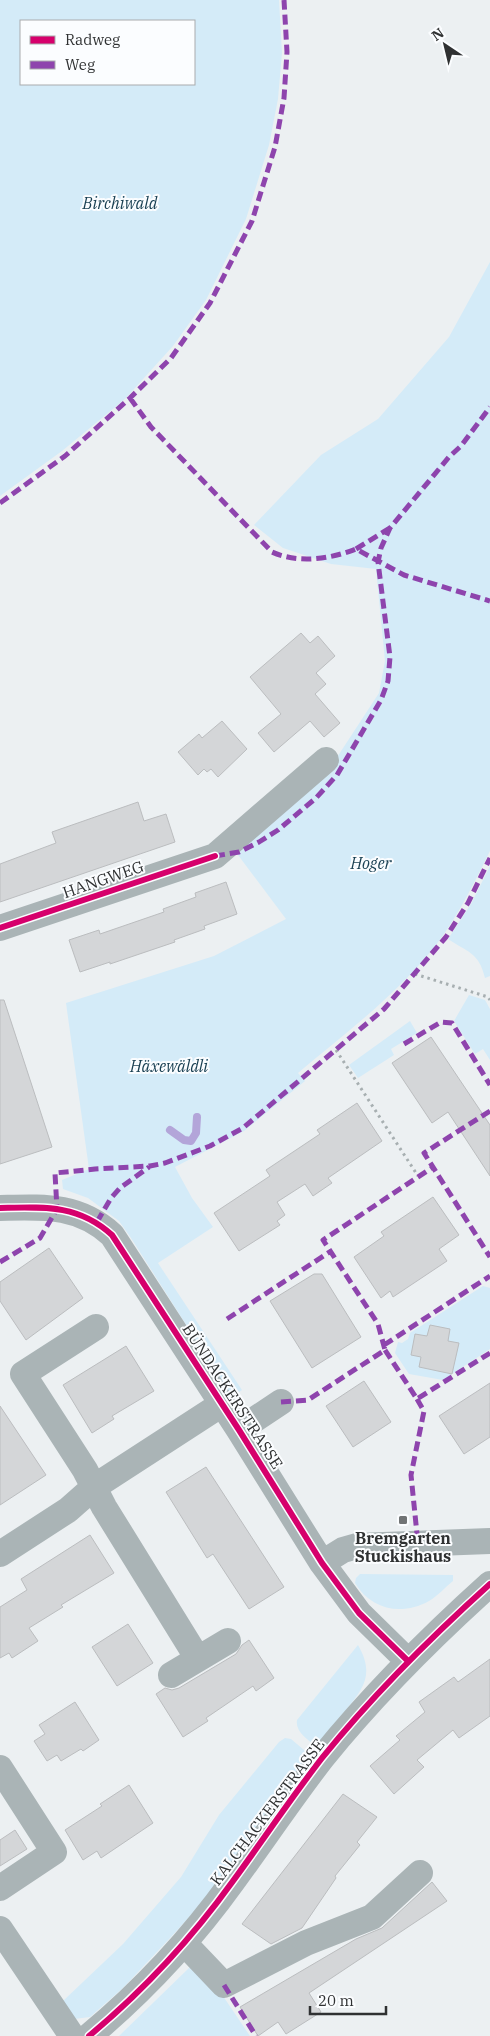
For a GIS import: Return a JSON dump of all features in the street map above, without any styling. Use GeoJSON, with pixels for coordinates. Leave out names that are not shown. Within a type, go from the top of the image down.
{"type":"FeatureCollection","features":[{"type":"Feature","properties":{"kind":"street","name":"HANGWEG"},"geometry":{"type":"LineString","coordinates":[[0,928],[215,856],[326,760]]}},
{"type":"Feature","properties":{"kind":"street","name":"BÜNDACKERSTRASSE"},"geometry":{"type":"LineString","coordinates":[[0,1208],[57,1209],[88,1217],[100,1224],[112,1235],[239,1430],[322,1563],[359,1613],[408,1661]]}},
{"type":"Feature","properties":{"kind":"street"},"geometry":{"type":"LineString","coordinates":[[96,1327],[23,1374],[85,1470],[104,1507],[198,1659]]}},
{"type":"Feature","properties":{"kind":"street"},"geometry":{"type":"LineString","coordinates":[[239,1430],[281,1402]]}},
{"type":"Feature","properties":{"kind":"street"},"geometry":{"type":"LineString","coordinates":[[0,1554],[68,1510],[94,1488],[222,1404]]}},
{"type":"Feature","properties":{"kind":"street"},"geometry":{"type":"LineString","coordinates":[[0,1533],[60,1494],[94,1488]]}},
{"type":"Feature","properties":{"kind":"street"},"geometry":{"type":"LineString","coordinates":[[322,1563],[343,1550],[356,1546],[490,1542]]}},
{"type":"Feature","properties":{"kind":"street","name":"KALCHACKERSTRASSE"},"geometry":{"type":"LineString","coordinates":[[89,2036],[134,1997],[184,1943],[232,1882],[323,1758],[408,1661],[490,1584]]}},
{"type":"Feature","properties":{"kind":"street"},"geometry":{"type":"LineString","coordinates":[[171,1676],[228,1641]]}},
{"type":"Feature","properties":{"kind":"street"},"geometry":{"type":"LineString","coordinates":[[0,1768],[54,1852],[0,1888]]}},
{"type":"Feature","properties":{"kind":"street"},"geometry":{"type":"LineString","coordinates":[[184,1943],[224,1985],[306,1943],[372,1917],[420,1874]]}},
{"type":"Feature","properties":{"kind":"street"},"geometry":{"type":"LineString","coordinates":[[0,1929],[72,2036]]}},
{"type":"Feature","properties":{"kind":"path"},"geometry":{"type":"LineString","coordinates":[[415,974],[488,997],[490,1000]]}},
{"type":"Feature","properties":{"kind":"path"},"geometry":{"type":"LineString","coordinates":[[336,1050],[418,1176]]}},
{"type":"Feature","properties":{"kind":"green space","name":"Birchiwald"},"geometry":{"type":"Polygon","coordinates":[[[0,0],[279,0],[282,53],[278,99],[269,145],[246,219],[206,300],[173,346],[125,399],[62,451],[0,496],[0,0]]]}},
{"type":"Feature","properties":{"kind":"green space","name":"Hoger"},"geometry":{"type":"Polygon","coordinates":[[[490,262],[490,851],[457,914],[429,954],[376,1008],[298,1073],[305,1081],[244,1131],[175,1167],[192,1198],[213,1227],[158,1263],[242,1390],[232,1397],[119,1221],[88,1198],[63,1189],[62,1180],[89,1169],[66,1003],[214,956],[286,919],[235,851],[332,765],[379,693],[385,661],[376,569],[331,564],[283,548],[254,525],[321,455],[378,419],[449,337],[490,262]]]}},
{"type":"Feature","properties":{"kind":"green space"},"geometry":{"type":"Polygon","coordinates":[[[490,866],[490,976],[485,978],[476,958],[448,939],[471,904],[490,866]]]}},
{"type":"Feature","properties":{"kind":"green space"},"geometry":{"type":"Polygon","coordinates":[[[469,995],[485,1000],[490,1009],[490,1060],[483,1049],[475,1054],[454,1021],[469,995]]]}},
{"type":"Feature","properties":{"kind":"green space"},"geometry":{"type":"Polygon","coordinates":[[[410,1021],[417,1033],[391,1049],[394,1055],[358,1078],[349,1065],[410,1021]]]}},
{"type":"Feature","properties":{"kind":"green space"},"geometry":{"type":"Polygon","coordinates":[[[483,1286],[490,1288],[490,1349],[443,1380],[409,1374],[395,1353],[398,1342],[402,1343],[408,1339],[410,1333],[483,1286]]]}},
{"type":"Feature","properties":{"kind":"green space"},"geometry":{"type":"Polygon","coordinates":[[[360,1574],[453,1575],[453,1581],[429,1601],[419,1606],[398,1609],[378,1605],[362,1592],[355,1583],[356,1578],[360,1574]]]}},
{"type":"Feature","properties":{"kind":"green space"},"geometry":{"type":"Polygon","coordinates":[[[358,1645],[366,1664],[365,1679],[362,1687],[353,1702],[316,1747],[300,1732],[297,1720],[358,1645]]]}},
{"type":"Feature","properties":{"kind":"green space"},"geometry":{"type":"Polygon","coordinates":[[[285,1738],[291,1739],[310,1755],[202,1903],[123,1988],[90,2017],[74,2019],[63,2001],[123,1944],[181,1877],[219,1815],[279,1742],[285,1738]]]}},
{"type":"Feature","properties":{"kind":"green space"},"geometry":{"type":"Polygon","coordinates":[[[190,1967],[223,1996],[250,2036],[119,2036],[190,1967]]]}},
{"type":"Feature","properties":{"kind":"building"},"geometry":{"type":"Polygon","coordinates":[[[301,633],[310,643],[318,636],[335,656],[316,673],[326,684],[315,694],[340,723],[324,737],[310,721],[274,752],[258,733],[281,714],[250,677],[301,633]]]}},
{"type":"Feature","properties":{"kind":"building"},"geometry":{"type":"Polygon","coordinates":[[[222,721],[247,749],[218,777],[211,769],[207,772],[204,769],[198,775],[178,752],[199,734],[202,738],[222,721]]]}},
{"type":"Feature","properties":{"kind":"building"},"geometry":{"type":"Polygon","coordinates":[[[138,802],[144,821],[166,814],[175,842],[0,902],[0,864],[56,843],[52,832],[138,802]]]}},
{"type":"Feature","properties":{"kind":"building"},"geometry":{"type":"Polygon","coordinates":[[[226,882],[237,914],[204,926],[205,929],[174,940],[175,942],[80,972],[69,940],[99,930],[100,934],[164,912],[163,909],[196,897],[195,893],[226,882]]]}},
{"type":"Feature","properties":{"kind":"building"},"geometry":{"type":"Polygon","coordinates":[[[0,1000],[4,1000],[52,1147],[0,1164],[0,1000]]]}},
{"type":"Feature","properties":{"kind":"building"},"geometry":{"type":"Polygon","coordinates":[[[431,1037],[490,1125],[490,1176],[448,1112],[432,1123],[392,1063],[431,1037]]]}},
{"type":"Feature","properties":{"kind":"building"},"geometry":{"type":"Polygon","coordinates":[[[357,1103],[382,1141],[328,1178],[332,1183],[313,1196],[305,1184],[277,1202],[285,1215],[277,1221],[280,1225],[239,1251],[214,1213],[270,1176],[266,1170],[320,1134],[317,1130],[357,1103]]]}},
{"type":"Feature","properties":{"kind":"building"},"geometry":{"type":"Polygon","coordinates":[[[433,1197],[459,1235],[439,1249],[447,1261],[393,1297],[390,1291],[381,1298],[354,1257],[384,1236],[381,1232],[433,1197]]]}},
{"type":"Feature","properties":{"kind":"building"},"geometry":{"type":"Polygon","coordinates":[[[49,1248],[83,1298],[26,1340],[0,1301],[0,1282],[49,1248]]]}},
{"type":"Feature","properties":{"kind":"building"},"geometry":{"type":"Polygon","coordinates":[[[314,1274],[322,1274],[361,1337],[312,1368],[270,1301],[314,1274]]]}},
{"type":"Feature","properties":{"kind":"building"},"geometry":{"type":"Polygon","coordinates":[[[430,1325],[450,1329],[448,1341],[459,1343],[452,1374],[419,1367],[421,1357],[411,1355],[415,1334],[427,1336],[430,1325]]]}},
{"type":"Feature","properties":{"kind":"building"},"geometry":{"type":"Polygon","coordinates":[[[126,1346],[154,1391],[112,1416],[114,1419],[92,1433],[63,1385],[126,1346]]]}},
{"type":"Feature","properties":{"kind":"building"},"geometry":{"type":"Polygon","coordinates":[[[364,1381],[391,1422],[353,1447],[326,1406],[364,1381]]]}},
{"type":"Feature","properties":{"kind":"building"},"geometry":{"type":"Polygon","coordinates":[[[490,1383],[490,1437],[464,1454],[439,1416],[490,1383]]]}},
{"type":"Feature","properties":{"kind":"building"},"geometry":{"type":"Polygon","coordinates":[[[0,1406],[46,1475],[0,1505],[0,1406]]]}},
{"type":"Feature","properties":{"kind":"building"},"geometry":{"type":"Polygon","coordinates":[[[206,1467],[284,1587],[249,1609],[213,1554],[207,1558],[166,1492],[206,1467]]]}},
{"type":"Feature","properties":{"kind":"building"},"geometry":{"type":"Polygon","coordinates":[[[90,1535],[114,1573],[61,1605],[63,1607],[29,1628],[38,1641],[12,1658],[9,1653],[0,1658],[0,1607],[27,1590],[21,1579],[90,1535]]]}},
{"type":"Feature","properties":{"kind":"building"},"geometry":{"type":"Polygon","coordinates":[[[128,1624],[153,1663],[117,1686],[92,1647],[128,1624]]]}},
{"type":"Feature","properties":{"kind":"building"},"geometry":{"type":"Polygon","coordinates":[[[249,1640],[274,1678],[256,1691],[253,1686],[206,1718],[208,1721],[183,1737],[156,1694],[165,1688],[172,1690],[179,1688],[236,1654],[242,1645],[249,1640]]]}},
{"type":"Feature","properties":{"kind":"building"},"geometry":{"type":"Polygon","coordinates":[[[490,1659],[490,1716],[459,1738],[453,1730],[417,1760],[424,1767],[394,1794],[370,1766],[400,1740],[396,1736],[425,1712],[419,1702],[454,1677],[458,1682],[490,1659]]]}},
{"type":"Feature","properties":{"kind":"building"},"geometry":{"type":"Polygon","coordinates":[[[75,1702],[99,1740],[83,1751],[81,1749],[61,1761],[57,1755],[47,1761],[34,1741],[45,1734],[39,1725],[75,1702]]]}},
{"type":"Feature","properties":{"kind":"building"},"geometry":{"type":"Polygon","coordinates":[[[129,1785],[153,1823],[101,1858],[97,1851],[83,1860],[65,1830],[102,1806],[100,1804],[129,1785]]]}},
{"type":"Feature","properties":{"kind":"building"},"geometry":{"type":"Polygon","coordinates":[[[343,1794],[377,1817],[357,1842],[360,1845],[335,1876],[336,1878],[302,1928],[271,1944],[242,1924],[343,1794]]]}},
{"type":"Feature","properties":{"kind":"building"},"geometry":{"type":"Polygon","coordinates":[[[15,1830],[27,1849],[0,1866],[0,1840],[15,1830]]]}},
{"type":"Feature","properties":{"kind":"building"},"geometry":{"type":"Polygon","coordinates":[[[432,1882],[447,1901],[309,1993],[321,2012],[286,2034],[278,2022],[258,2036],[240,2007],[356,1939],[382,1928],[432,1882]]]}},
{"type":"Feature","properties":{"kind":"waterway"},"geometry":{"type":"LineString","coordinates":[[170,1130],[184,1140],[191,1141],[196,1133],[197,1117]]}},
{"type":"Feature","properties":{"kind":"marked path"},"geometry":{"type":"LineString","coordinates":[[0,503],[65,456],[130,398],[171,358],[210,303],[252,221],[275,147],[284,98],[287,52],[284,0]]}},
{"type":"Feature","properties":{"kind":"marked path"},"geometry":{"type":"LineString","coordinates":[[130,398],[151,427],[272,552],[293,558],[314,559],[325,558],[356,549],[404,575],[490,601]]}},
{"type":"Feature","properties":{"kind":"marked path"},"geometry":{"type":"LineString","coordinates":[[215,856],[239,852],[278,830],[316,798],[337,775],[381,700],[388,681],[390,657],[378,562],[381,548],[390,528],[449,457],[461,446],[490,407]]}},
{"type":"Feature","properties":{"kind":"marked path"},"geometry":{"type":"LineString","coordinates":[[356,549],[390,528]]}},
{"type":"Feature","properties":{"kind":"marked path"},"geometry":{"type":"LineString","coordinates":[[0,1262],[40,1238],[57,1209],[55,1173],[150,1166],[165,1163],[210,1146],[243,1128],[384,1009],[446,937],[468,903],[490,858]]}},
{"type":"Feature","properties":{"kind":"marked path"},"geometry":{"type":"LineString","coordinates":[[404,1044],[441,1022],[452,1023],[490,1085]]}},
{"type":"Feature","properties":{"kind":"marked path"},"geometry":{"type":"LineString","coordinates":[[490,1111],[424,1153],[490,1257]]}},
{"type":"Feature","properties":{"kind":"marked path"},"geometry":{"type":"LineString","coordinates":[[97,1222],[111,1198],[120,1188],[149,1167]]}},
{"type":"Feature","properties":{"kind":"marked path"},"geometry":{"type":"LineString","coordinates":[[281,1402],[308,1400],[385,1350],[378,1324],[323,1240],[433,1167]]}},
{"type":"Feature","properties":{"kind":"marked path"},"geometry":{"type":"LineString","coordinates":[[227,1319],[331,1251]]}},
{"type":"Feature","properties":{"kind":"marked path"},"geometry":{"type":"LineString","coordinates":[[384,1345],[490,1276]]}},
{"type":"Feature","properties":{"kind":"marked path"},"geometry":{"type":"LineString","coordinates":[[385,1350],[417,1399],[490,1353]]}},
{"type":"Feature","properties":{"kind":"marked path"},"geometry":{"type":"LineString","coordinates":[[417,1399],[424,1411],[411,1475],[418,1544]]}},
{"type":"Feature","properties":{"kind":"marked path"},"geometry":{"type":"LineString","coordinates":[[224,1985],[256,2036]]}},
{"type":"Feature","properties":{"kind":"cycle path"},"geometry":{"type":"LineString","coordinates":[[0,928],[215,856]]}},
{"type":"Feature","properties":{"kind":"cycle path"},"geometry":{"type":"LineString","coordinates":[[0,1208],[31,1207],[73,1213],[99,1225],[112,1235],[239,1430],[322,1563],[359,1613],[408,1661]]}},
{"type":"Feature","properties":{"kind":"cycle path"},"geometry":{"type":"LineString","coordinates":[[89,2036],[129,2001],[201,1923],[322,1758],[361,1712],[424,1646],[490,1584]]}},
{"type":"Feature","properties":{"kind":"place","name":"Bremgarten Stuckishaus"},"geometry":{"type":"Point","coordinates":[403,1520]}},
{"type":"Feature","properties":{"kind":"park label","name":"Häxewäldli"},"geometry":{"type":"Point","coordinates":[169,1066]}}]}
